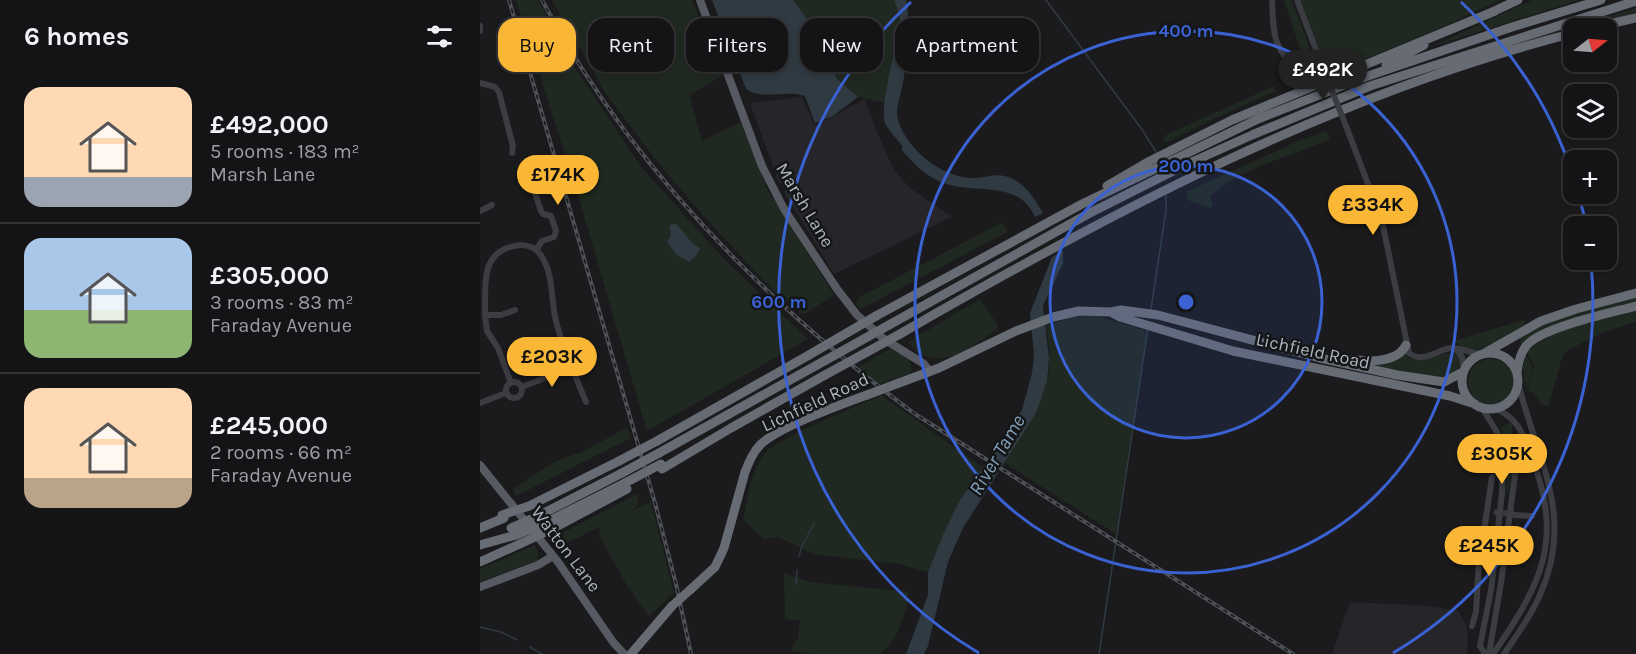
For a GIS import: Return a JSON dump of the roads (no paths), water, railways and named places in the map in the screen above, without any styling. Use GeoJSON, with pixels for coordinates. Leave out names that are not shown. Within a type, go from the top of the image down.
{"type":"FeatureCollection","features":[{"type":"Feature","properties":{"kind":"highway"},"geometry":{"type":"LineString","coordinates":[[480,522],[532,505],[657,441],[876,316],[1082,204],[1125,174],[1152,165],[1232,120],[1518,0]]}},
{"type":"Feature","properties":{"kind":"highway"},"geometry":{"type":"LineString","coordinates":[[1167,157],[1365,76],[1601,0]]}},
{"type":"Feature","properties":{"kind":"highway"},"geometry":{"type":"LineString","coordinates":[[480,562],[522,543],[547,522],[625,482],[659,453],[1064,227],[1157,179],[1252,135],[1370,86],[1636,1]]}},
{"type":"Feature","properties":{"kind":"highway"},"geometry":{"type":"LineString","coordinates":[[1365,76],[1495,10]]}},
{"type":"Feature","properties":{"kind":"highway"},"geometry":{"type":"LineString","coordinates":[[1617,22],[1636,18]]}},
{"type":"Feature","properties":{"kind":"highway"},"geometry":{"type":"LineString","coordinates":[[1617,28],[1636,24]]}},
{"type":"Feature","properties":{"kind":"highway"},"geometry":{"type":"LineString","coordinates":[[480,544],[547,522],[625,482],[662,466],[1066,240],[1175,184],[1393,89],[1563,36]]}},
{"type":"Feature","properties":{"kind":"highway"},"geometry":{"type":"LineString","coordinates":[[1365,102],[1563,41]]}},
{"type":"Feature","properties":{"kind":"highway"},"geometry":{"type":"LineString","coordinates":[[1636,293],[1541,321],[1481,354],[1468,363],[1463,371],[1464,392],[1478,406],[1495,408],[1509,401],[1516,391],[1522,351],[1536,338],[1560,328],[1636,306]]}},
{"type":"Feature","properties":{"kind":"highway","name":"Lichfield Road"},"geometry":{"type":"LineString","coordinates":[[631,654],[672,606],[715,567],[724,548],[749,460],[760,446],[779,433],[1053,317],[1079,311],[1121,310],[1143,317],[1154,326],[1233,351],[1450,396],[1478,406]]}},
{"type":"Feature","properties":{"kind":"highway","name":"Lichfield Road"},"geometry":{"type":"LineString","coordinates":[[1143,317],[1156,315],[1320,358],[1432,381],[1448,381],[1463,371]]}},
{"type":"Feature","properties":{"kind":"highway"},"geometry":{"type":"LineString","coordinates":[[1320,358],[1353,360],[1392,358],[1401,354],[1406,345]]}},
{"type":"Feature","properties":{"kind":"highway"},"geometry":{"type":"LineString","coordinates":[[1481,354],[1494,353],[1505,357],[1510,361],[1517,377]]}},
{"type":"Feature","properties":{"kind":"highway"},"geometry":{"type":"LineString","coordinates":[[480,528],[503,516]]}},
{"type":"Feature","properties":{"kind":"main road","name":"Marsh Lane"},"geometry":{"type":"LineString","coordinates":[[700,0],[762,166],[784,209],[846,303],[884,339],[924,364],[926,372]]}},
{"type":"Feature","properties":{"kind":"main road","name":"Watton Lane"},"geometry":{"type":"LineString","coordinates":[[480,465],[553,556],[613,642],[624,654]]}},
{"type":"Feature","properties":{"kind":"main road"},"geometry":{"type":"LineString","coordinates":[[480,587],[538,565],[553,556]]}},
{"type":"Feature","properties":{"kind":"street"},"geometry":{"type":"LineString","coordinates":[[1272,0],[1274,38],[1281,53],[1298,74]]}},
{"type":"Feature","properties":{"kind":"street"},"geometry":{"type":"LineString","coordinates":[[1297,0],[1382,221],[1409,353],[1418,357],[1456,349],[1481,354]]}},
{"type":"Feature","properties":{"kind":"street"},"geometry":{"type":"LineString","coordinates":[[480,26],[480,32]]}},
{"type":"Feature","properties":{"kind":"street"},"geometry":{"type":"LineString","coordinates":[[480,83],[495,87],[499,93],[513,146],[512,153]]}},
{"type":"Feature","properties":{"kind":"street"},"geometry":{"type":"LineString","coordinates":[[534,190],[541,211],[551,216],[556,231],[554,237],[542,241],[536,250]]}},
{"type":"Feature","properties":{"kind":"street"},"geometry":{"type":"LineString","coordinates":[[480,211],[492,205]]}},
{"type":"Feature","properties":{"kind":"street"},"geometry":{"type":"LineString","coordinates":[[511,383],[498,348],[487,331],[483,307],[487,262],[496,252],[522,245],[536,250],[541,255],[552,287],[556,324],[586,402]]}},
{"type":"Feature","properties":{"kind":"street"},"geometry":{"type":"LineString","coordinates":[[480,259],[487,262]]}},
{"type":"Feature","properties":{"kind":"street"},"geometry":{"type":"LineString","coordinates":[[485,315],[501,315],[515,310]]}},
{"type":"Feature","properties":{"kind":"street"},"geometry":{"type":"LineString","coordinates":[[1456,349],[1462,357],[1463,371]]}},
{"type":"Feature","properties":{"kind":"street"},"geometry":{"type":"LineString","coordinates":[[522,387],[572,367]]}},
{"type":"Feature","properties":{"kind":"street"},"geometry":{"type":"LineString","coordinates":[[1504,654],[1540,596],[1555,539],[1552,494],[1528,424],[1517,377]]}},
{"type":"Feature","properties":{"kind":"street"},"geometry":{"type":"LineString","coordinates":[[515,382],[522,387],[521,394],[515,398],[508,396],[507,387],[511,383],[515,382]]}},
{"type":"Feature","properties":{"kind":"street"},"geometry":{"type":"LineString","coordinates":[[480,403],[507,393]]}},
{"type":"Feature","properties":{"kind":"street"},"geometry":{"type":"LineString","coordinates":[[1478,406],[1492,422],[1500,439],[1502,473],[1480,646],[1489,654]]}},
{"type":"Feature","properties":{"kind":"street"},"geometry":{"type":"LineString","coordinates":[[1489,654],[1528,602],[1544,562],[1547,518],[1539,477],[1518,427],[1514,420],[1495,408]]}},
{"type":"Feature","properties":{"kind":"street"},"geometry":{"type":"LineString","coordinates":[[1489,654],[1512,514],[1517,459]]}},
{"type":"Feature","properties":{"kind":"street"},"geometry":{"type":"LineString","coordinates":[[1482,544],[1485,510],[1492,477]]}},
{"type":"Feature","properties":{"kind":"street"},"geometry":{"type":"LineString","coordinates":[[1485,510],[1497,512],[1505,508],[1512,514],[1532,516]]}},
{"type":"Feature","properties":{"kind":"street"},"geometry":{"type":"LineString","coordinates":[[1472,626],[1476,612],[1479,560]]}},
{"type":"Feature","properties":{"kind":"water"},"geometry":{"type":"Polygon","coordinates":[[[712,0],[793,0],[806,18],[800,18],[800,72],[834,72],[837,79],[858,97],[833,116],[815,123],[805,96],[798,94],[767,95],[746,89],[740,72],[788,72],[788,18],[719,18],[712,0]]]}},
{"type":"Feature","properties":{"kind":"water"},"geometry":{"type":"Polygon","coordinates":[[[894,0],[906,0],[908,18],[900,18],[894,0]]]}},
{"type":"Feature","properties":{"kind":"water"},"geometry":{"type":"Polygon","coordinates":[[[895,48],[895,72],[905,72],[897,114],[899,123],[919,153],[939,168],[962,177],[997,175],[1013,179],[1026,189],[1043,213],[1035,217],[1028,206],[1009,193],[943,183],[923,171],[902,150],[902,146],[885,123],[886,90],[895,48]]]}},
{"type":"Feature","properties":{"kind":"water"},"geometry":{"type":"Polygon","coordinates":[[[676,224],[700,248],[689,262],[677,255],[667,242],[671,235],[669,225],[676,224]]]}},
{"type":"Feature","properties":{"kind":"water","name":"River Tame"},"geometry":{"type":"Polygon","coordinates":[[[1063,251],[1063,263],[1043,306],[1049,359],[1047,381],[1036,413],[963,528],[948,562],[928,646],[924,654],[906,654],[928,595],[928,572],[943,535],[960,500],[1022,410],[1032,373],[1034,354],[1030,313],[1052,257],[1063,251]]]}},
{"type":"Feature","properties":{"kind":"waterway"},"geometry":{"type":"LineString","coordinates":[[1046,0],[1156,152]]}},
{"type":"Feature","properties":{"kind":"waterway"},"geometry":{"type":"LineString","coordinates":[[1151,309],[1166,210],[1166,195]]}},
{"type":"Feature","properties":{"kind":"waterway"},"geometry":{"type":"LineString","coordinates":[[1099,654],[1148,328]]}},
{"type":"Feature","properties":{"kind":"waterway"},"geometry":{"type":"LineString","coordinates":[[799,556],[814,524]]}},
{"type":"Feature","properties":{"kind":"waterway"},"geometry":{"type":"LineString","coordinates":[[796,584],[797,570]]}},
{"type":"Feature","properties":{"kind":"waterway"},"geometry":{"type":"LineString","coordinates":[[480,627],[501,632],[517,640]]}},
{"type":"Feature","properties":{"kind":"waterway"},"geometry":{"type":"LineString","coordinates":[[530,647],[542,654]]}},
{"type":"Feature","properties":{"kind":"tunnel"},"geometry":{"type":"LineString","coordinates":[[1494,512],[1514,514]]}},
{"type":"Feature","properties":{"kind":"railway"},"geometry":{"type":"LineString","coordinates":[[509,0],[655,503],[691,654]]}},
{"type":"Feature","properties":{"kind":"railway"},"geometry":{"type":"LineString","coordinates":[[542,0],[577,61],[616,119],[659,175],[705,228],[806,326],[915,414],[1293,654]]}}]}
